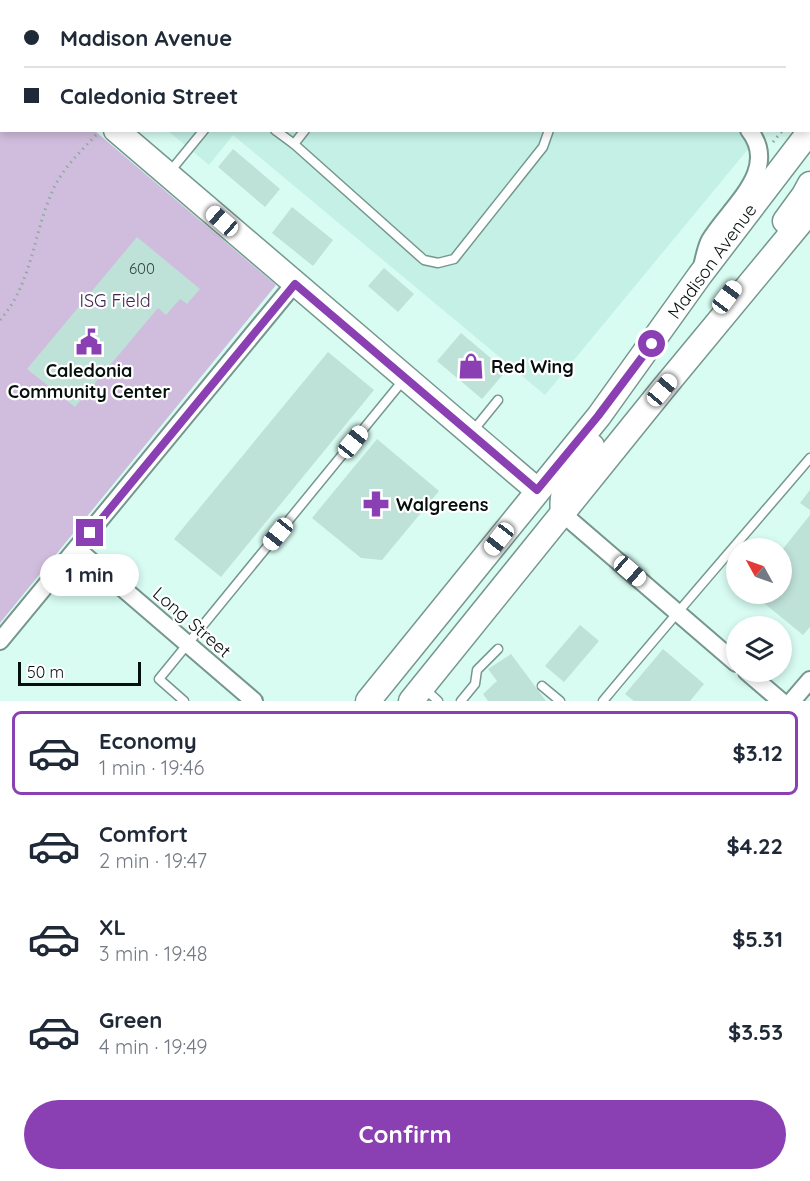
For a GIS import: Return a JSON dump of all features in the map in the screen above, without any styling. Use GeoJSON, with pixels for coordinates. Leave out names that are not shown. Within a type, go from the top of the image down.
{"type":"FeatureCollection","features":[{"type":"Feature","properties":{"kind":"main road"},"geometry":{"type":"LineString","coordinates":[[118,132],[537,490]]}},
{"type":"Feature","properties":{"kind":"main road","name":"Madison Avenue"},"geometry":{"type":"LineString","coordinates":[[368,701],[598,416],[807,132]]}},
{"type":"Feature","properties":{"kind":"main road"},"geometry":{"type":"LineString","coordinates":[[662,390],[810,184]]}},
{"type":"Feature","properties":{"kind":"main road"},"geometry":{"type":"LineString","coordinates":[[424,696],[563,514],[810,211]]}},
{"type":"Feature","properties":{"kind":"main road"},"geometry":{"type":"LineString","coordinates":[[563,514],[564,490],[569,479],[626,398],[652,344]]}},
{"type":"Feature","properties":{"kind":"street"},"geometry":{"type":"LineString","coordinates":[[700,275],[709,241],[745,196],[757,174],[758,145],[750,132]]}},
{"type":"Feature","properties":{"kind":"street"},"geometry":{"type":"LineString","coordinates":[[0,641],[295,284]]}},
{"type":"Feature","properties":{"kind":"street"},"geometry":{"type":"LineString","coordinates":[[563,514],[726,654]]}},
{"type":"Feature","properties":{"kind":"street","name":"Long Street"},"geometry":{"type":"LineString","coordinates":[[77,549],[254,701]]}},
{"type":"Feature","properties":{"kind":"street"},"geometry":{"type":"LineString","coordinates":[[792,701],[810,680]]}},
{"type":"Feature","properties":{"kind":"street"},"geometry":{"type":"LineString","coordinates":[[759,682],[781,701]]}},
{"type":"Feature","properties":{"kind":"lane"},"geometry":{"type":"LineString","coordinates":[[168,174],[202,132]]}},
{"type":"Feature","properties":{"kind":"lane"},"geometry":{"type":"LineString","coordinates":[[279,132],[424,260],[438,263],[454,259],[543,147],[548,132]]}},
{"type":"Feature","properties":{"kind":"lane"},"geometry":{"type":"LineString","coordinates":[[294,144],[303,132]]}},
{"type":"Feature","properties":{"kind":"lane"},"geometry":{"type":"LineString","coordinates":[[184,701],[159,679],[405,378]]}},
{"type":"Feature","properties":{"kind":"lane"},"geometry":{"type":"LineString","coordinates":[[470,433],[498,400]]}},
{"type":"Feature","properties":{"kind":"lane"},"geometry":{"type":"LineString","coordinates":[[603,701],[677,611],[705,582],[810,458]]}},
{"type":"Feature","properties":{"kind":"lane"},"geometry":{"type":"LineString","coordinates":[[461,701],[475,684],[477,670],[498,649]]}},
{"type":"Feature","properties":{"kind":"lane"},"geometry":{"type":"LineString","coordinates":[[542,686],[560,701]]}},
{"type":"Feature","properties":{"kind":"path"},"geometry":{"type":"LineString","coordinates":[[0,320],[9,310],[20,290],[52,190],[65,170],[98,132]]}},
{"type":"Feature","properties":{"kind":"shaded area"},"geometry":{"type":"Polygon","coordinates":[[[169,132],[762,132],[545,395],[233,135],[209,165],[169,132]]]}},
{"type":"Feature","properties":{"kind":"green space","name":"ISG Field"},"geometry":{"type":"Polygon","coordinates":[[[0,132],[96,132],[276,285],[0,623],[0,132]]]}},
{"type":"Feature","properties":{"kind":"building"},"geometry":{"type":"Polygon","coordinates":[[[233,149],[280,189],[265,207],[218,167],[233,149]]]}},
{"type":"Feature","properties":{"kind":"building"},"geometry":{"type":"Polygon","coordinates":[[[292,207],[333,240],[313,266],[272,233],[292,207]]]}},
{"type":"Feature","properties":{"kind":"building","name":"Caledonia Community Center"},"geometry":{"type":"Polygon","coordinates":[[[137,237],[200,289],[187,304],[180,299],[166,315],[158,308],[75,407],[27,369],[137,237]]]}},
{"type":"Feature","properties":{"kind":"building"},"geometry":{"type":"Polygon","coordinates":[[[384,268],[414,294],[398,312],[368,286],[384,268]]]}},
{"type":"Feature","properties":{"kind":"building","name":"Red Wing"},"geometry":{"type":"Polygon","coordinates":[[[461,333],[506,371],[482,399],[437,361],[461,333]]]}},
{"type":"Feature","properties":{"kind":"building"},"geometry":{"type":"Polygon","coordinates":[[[328,352],[374,390],[221,577],[174,539],[328,352]]]}},
{"type":"Feature","properties":{"kind":"building","name":"Walgreens"},"geometry":{"type":"Polygon","coordinates":[[[377,439],[439,491],[382,560],[361,558],[312,518],[377,439]]]}},
{"type":"Feature","properties":{"kind":"building"},"geometry":{"type":"Polygon","coordinates":[[[810,490],[810,510],[800,503],[810,490]]]}},
{"type":"Feature","properties":{"kind":"building"},"geometry":{"type":"Polygon","coordinates":[[[810,515],[810,627],[803,635],[792,626],[792,616],[780,616],[765,604],[792,604],[792,538],[810,515]]]}},
{"type":"Feature","properties":{"kind":"building"},"geometry":{"type":"Polygon","coordinates":[[[580,625],[599,641],[564,682],[545,666],[580,625]]]}},
{"type":"Feature","properties":{"kind":"building"},"geometry":{"type":"Polygon","coordinates":[[[663,649],[704,684],[690,701],[634,701],[625,694],[663,649]]]}},
{"type":"Feature","properties":{"kind":"building"},"geometry":{"type":"Polygon","coordinates":[[[511,654],[546,701],[488,701],[483,694],[497,681],[488,669],[511,654]]]}},
{"type":"Feature","properties":{"kind":"place","name":"Caledonia Community Center"},"geometry":{"type":"Point","coordinates":[89,342]}},
{"type":"Feature","properties":{"kind":"place","name":"Red Wing"},"geometry":{"type":"Point","coordinates":[471,366]}},
{"type":"Feature","properties":{"kind":"place","name":"Walgreens"},"geometry":{"type":"Point","coordinates":[376,504]}},
{"type":"Feature","properties":{"kind":"route"},"geometry":{"type":"LineString","coordinates":[[90,533],[295,284],[537,490],[598,416],[652,344]]}}]}
